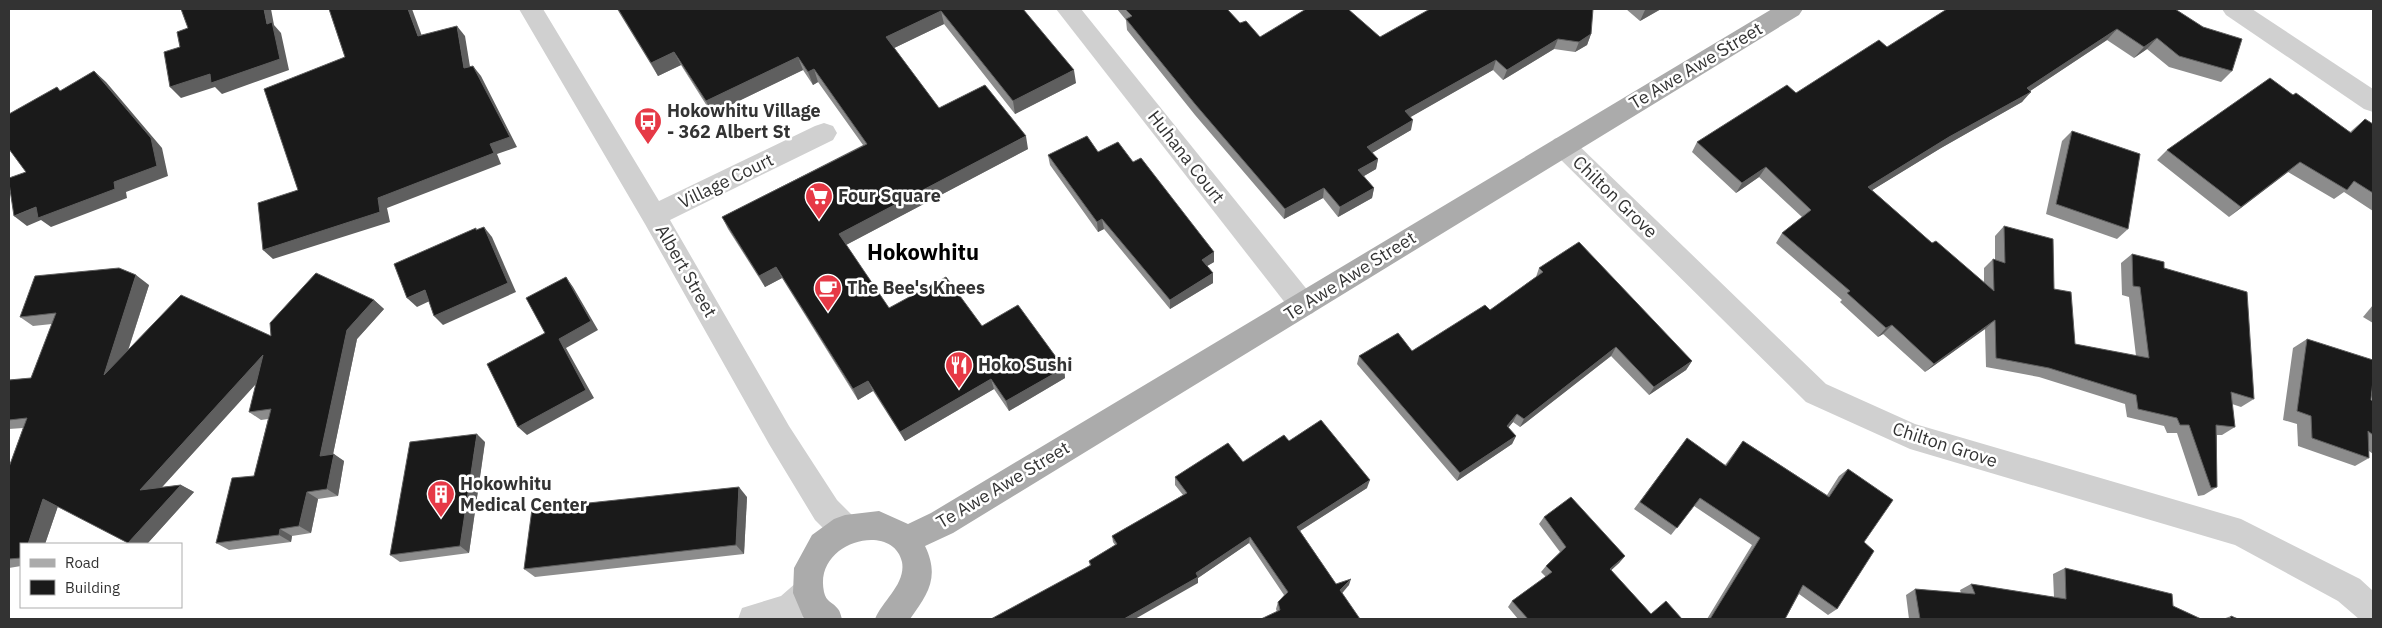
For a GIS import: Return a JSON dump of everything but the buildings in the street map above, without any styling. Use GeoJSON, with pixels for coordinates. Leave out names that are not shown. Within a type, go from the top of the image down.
{"type":"FeatureCollection","features":[{"type":"Feature","properties":{"kind":"main road","name":"Te Awe Awe Street"},"geometry":{"type":"LineString","coordinates":[[907,540],[950,518],[1791,9]]}},
{"type":"Feature","properties":{"kind":"main road"},"geometry":{"type":"LineString","coordinates":[[826,619],[817,613],[808,594],[809,568],[823,545],[845,529],[879,525],[907,540],[917,562],[915,587],[891,619]]}},
{"type":"Feature","properties":{"kind":"street","name":"Albert Street"},"geometry":{"type":"LineString","coordinates":[[531,9],[654,216],[779,435],[826,510],[845,529]]}},
{"type":"Feature","properties":{"kind":"street","name":"Huhana Court"},"geometry":{"type":"LineString","coordinates":[[1068,9],[1303,305]]}},
{"type":"Feature","properties":{"kind":"street"},"geometry":{"type":"LineString","coordinates":[[2234,9],[2373,102]]}},
{"type":"Feature","properties":{"kind":"street","name":"Village Court"},"geometry":{"type":"LineString","coordinates":[[654,216],[824,133]]}},
{"type":"Feature","properties":{"kind":"street","name":"Chilton Grove"},"geometry":{"type":"LineString","coordinates":[[1563,146],[1816,393],[1910,436],[2241,533],[2349,590],[2373,611]]}},
{"type":"Feature","properties":{"kind":"street"},"geometry":{"type":"LineString","coordinates":[[753,619],[789,609],[808,594]]}},
{"type":"Feature","properties":{"kind":"place","name":"Hokowhitu Village - 362 Albert St"},"geometry":{"type":"Point","coordinates":[648,145]}},
{"type":"Feature","properties":{"kind":"place","name":"Four Square"},"geometry":{"type":"Point","coordinates":[819,220]}},
{"type":"Feature","properties":{"kind":"place","name":"The Bee's Knees"},"geometry":{"type":"Point","coordinates":[828,312]}},
{"type":"Feature","properties":{"kind":"place","name":"Hoko Sushi"},"geometry":{"type":"Point","coordinates":[959,389]}},
{"type":"Feature","properties":{"kind":"place","name":"Hokowhitu Medical Center"},"geometry":{"type":"Point","coordinates":[441,518]}},
{"type":"Feature","properties":{"kind":"district","name":"Hokowhitu"},"geometry":{"type":"Point","coordinates":[923,252]}}]}
